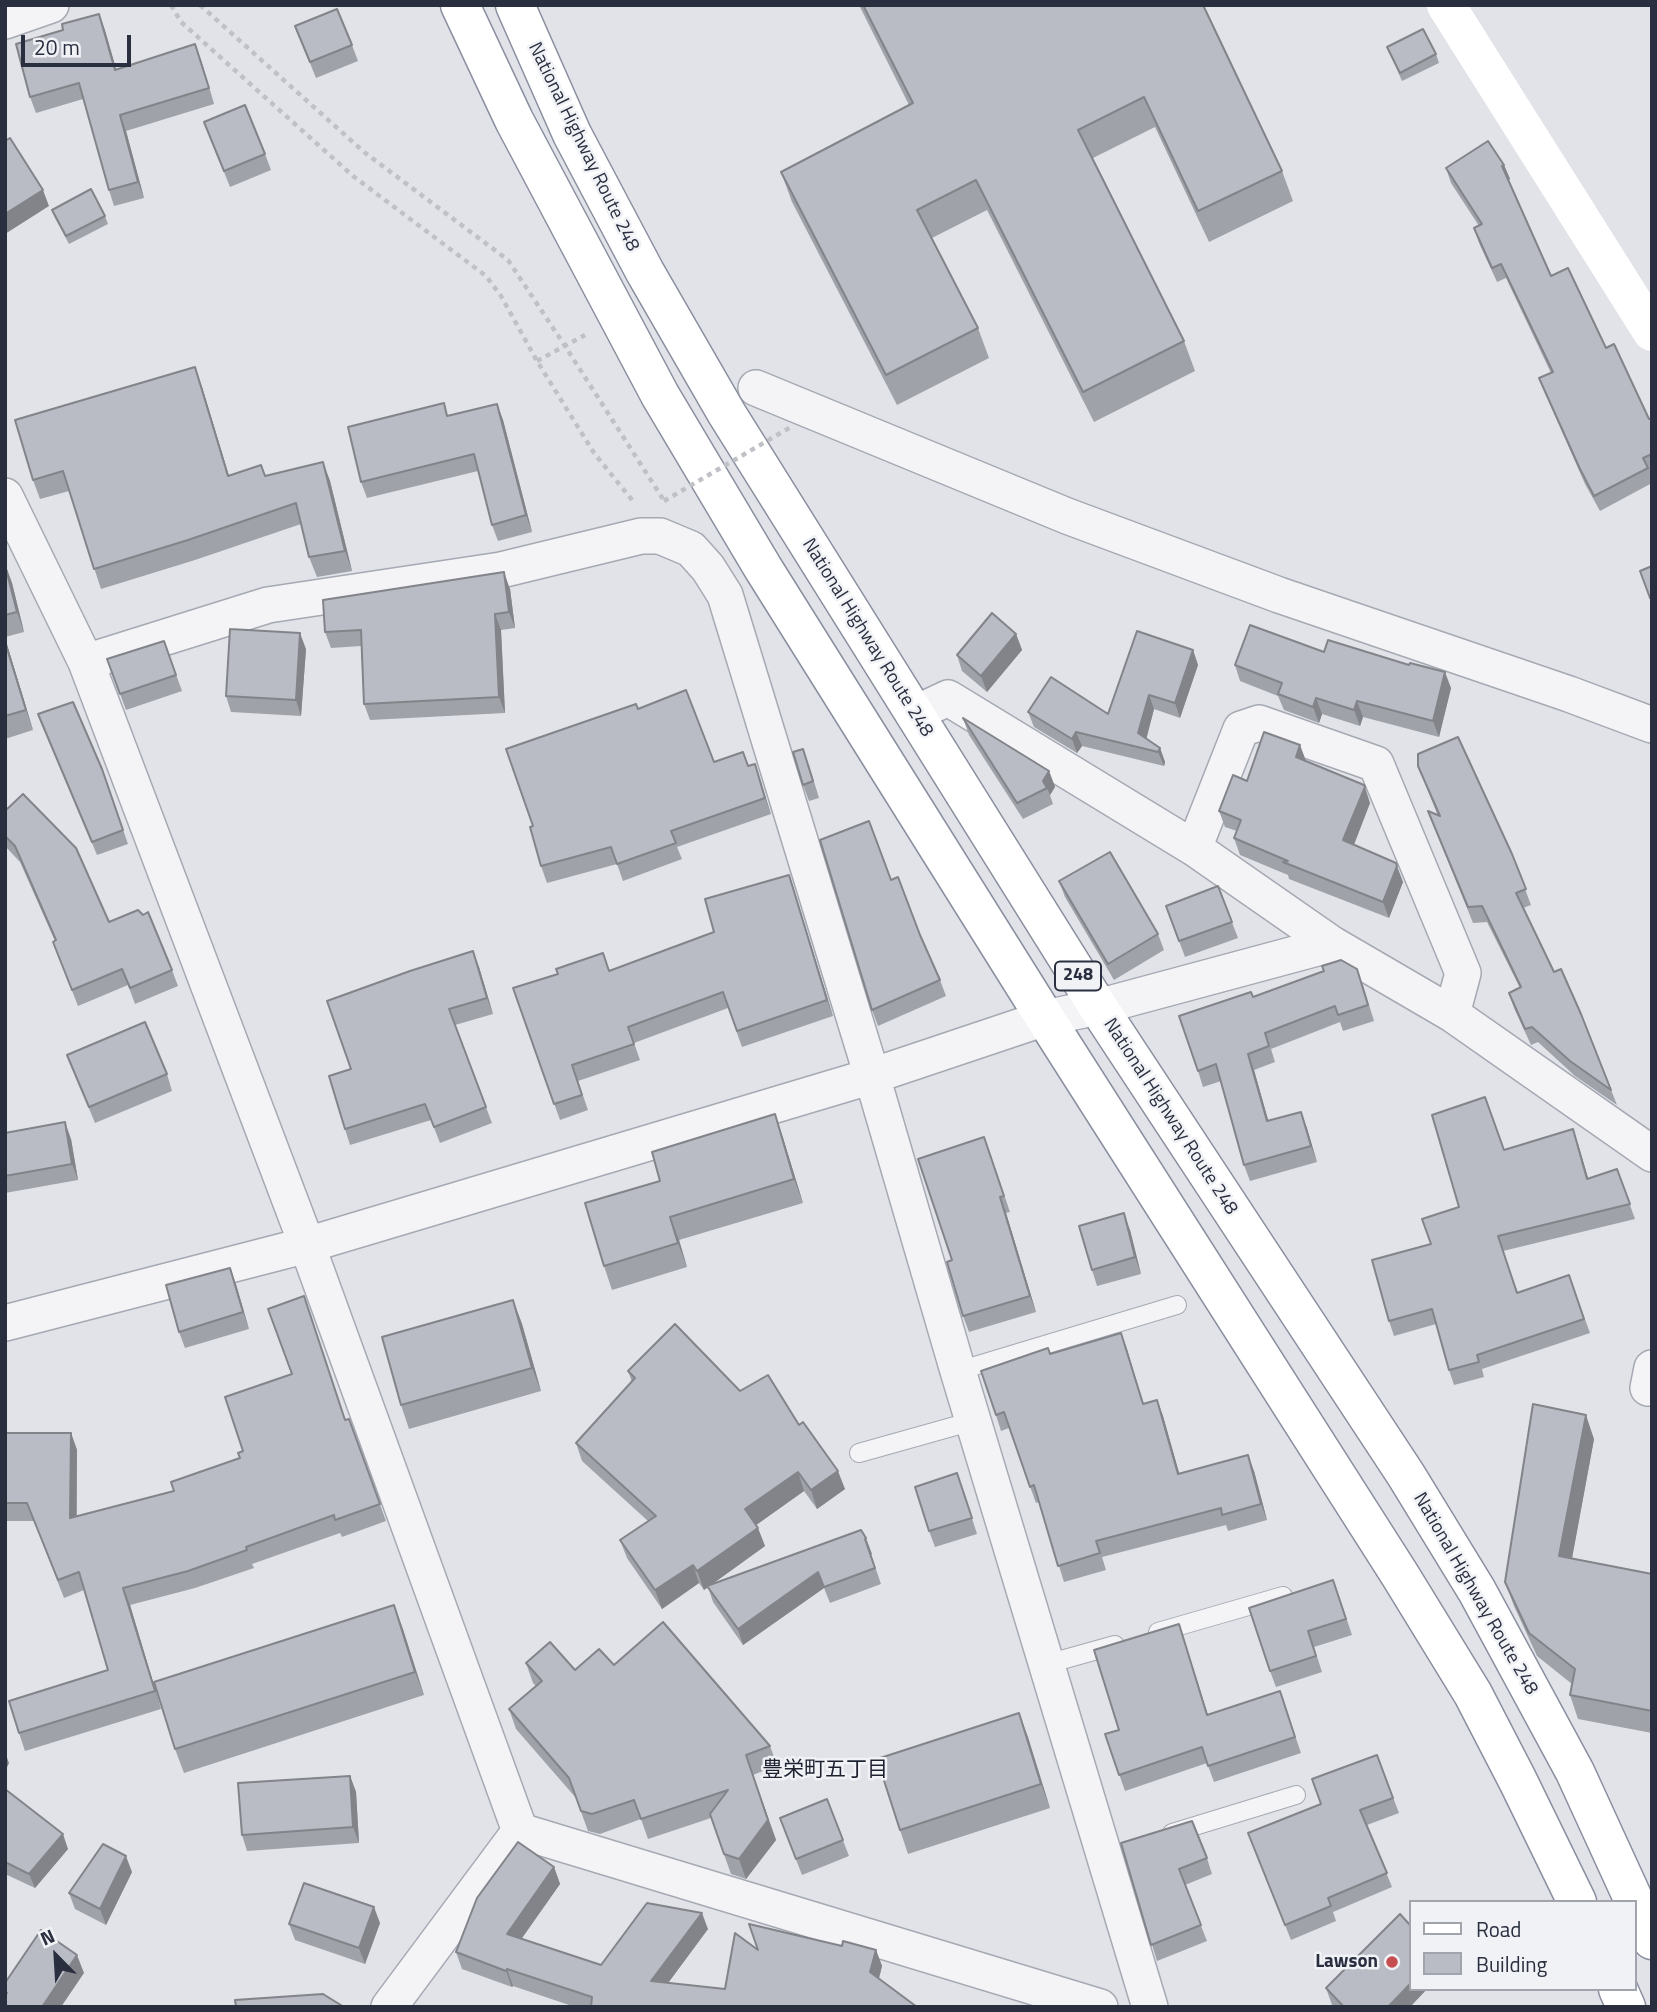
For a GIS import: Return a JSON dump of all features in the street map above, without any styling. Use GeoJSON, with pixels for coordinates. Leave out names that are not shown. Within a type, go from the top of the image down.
{"type":"FeatureCollection","features":[{"type":"Feature","properties":{"kind":"main road","name":"248"},"geometry":{"type":"LineString","coordinates":[[460,5],[514,120],[653,383],[763,568],[1045,1018],[1400,1575],[1473,1695],[1576,1900]]}},
{"type":"Feature","properties":{"kind":"main road","name":"National Highway Route 248"},"geometry":{"type":"LineString","coordinates":[[515,5],[572,134],[645,272],[727,414],[1098,1007],[1406,1475],[1477,1591],[1576,1772],[1634,1900]]}},
{"type":"Feature","properties":{"kind":"main road"},"geometry":{"type":"LineString","coordinates":[[1446,5],[1652,332]]}},
{"type":"Feature","properties":{"kind":"main road","name":"National Highway Route 248"},"geometry":{"type":"LineString","coordinates":[[1636,1905],[1652,1940]]}},
{"type":"Feature","properties":{"kind":"main road"},"geometry":{"type":"LineString","coordinates":[[1619,1991],[1626,2007]]}},
{"type":"Feature","properties":{"kind":"street"},"geometry":{"type":"LineString","coordinates":[[5,21],[51,5]]}},
{"type":"Feature","properties":{"kind":"street"},"geometry":{"type":"LineString","coordinates":[[756,388],[1079,521],[1279,595],[1652,725]]}},
{"type":"Feature","properties":{"kind":"street"},"geometry":{"type":"LineString","coordinates":[[5,496],[86,662],[307,1245],[520,1830]]}},
{"type":"Feature","properties":{"kind":"street"},"geometry":{"type":"LineString","coordinates":[[86,662],[268,605],[501,570],[641,536],[660,536],[691,549],[708,568],[725,595],[1047,1664],[1111,1852],[1150,2007]]}},
{"type":"Feature","properties":{"kind":"street"},"geometry":{"type":"LineString","coordinates":[[725,595],[763,568]]}},
{"type":"Feature","properties":{"kind":"street"},"geometry":{"type":"LineString","coordinates":[[914,714],[948,698],[1194,849],[1332,944],[1452,1014],[1652,1154]]}},
{"type":"Feature","properties":{"kind":"street"},"geometry":{"type":"LineString","coordinates":[[1194,849],[1241,729],[1259,723],[1377,764],[1463,973],[1452,1014]]}},
{"type":"Feature","properties":{"kind":"street"},"geometry":{"type":"LineString","coordinates":[[5,1323],[307,1245],[872,1076],[1045,1018],[1098,1007],[1332,944]]}},
{"type":"Feature","properties":{"kind":"street"},"geometry":{"type":"LineString","coordinates":[[400,2004],[520,1830]]}},
{"type":"Feature","properties":{"kind":"street"},"geometry":{"type":"LineString","coordinates":[[520,1830],[1100,2007]]}},
{"type":"Feature","properties":{"kind":"lane"},"geometry":{"type":"LineString","coordinates":[[958,1371],[1177,1305]]}},
{"type":"Feature","properties":{"kind":"lane"},"geometry":{"type":"LineString","coordinates":[[859,1453],[973,1420]]}},
{"type":"Feature","properties":{"kind":"lane"},"geometry":{"type":"LineString","coordinates":[[1047,1664],[1283,1596]]}},
{"type":"Feature","properties":{"kind":"lane"},"geometry":{"type":"LineString","coordinates":[[1156,1838],[1296,1795]]}},
{"type":"Feature","properties":{"kind":"path"},"geometry":{"type":"LineString","coordinates":[[171,5],[181,22],[353,176],[486,276],[501,296],[537,362],[594,453],[660,536]]}},
{"type":"Feature","properties":{"kind":"path"},"geometry":{"type":"LineString","coordinates":[[200,5],[364,152],[508,260],[664,501],[791,427]]}},
{"type":"Feature","properties":{"kind":"path"},"geometry":{"type":"LineString","coordinates":[[537,362],[589,333]]}},
{"type":"Feature","properties":{"kind":"building"},"geometry":{"type":"Polygon","coordinates":[[[863,5],[1203,5],[1282,171],[1198,211],[1144,97],[1078,130],[1184,341],[1083,392],[976,180],[917,210],[978,328],[886,375],[781,172],[913,103],[863,5]]]}},
{"type":"Feature","properties":{"kind":"building"},"geometry":{"type":"Polygon","coordinates":[[[337,9],[352,45],[310,62],[295,26],[337,9]]]}},
{"type":"Feature","properties":{"kind":"building"},"geometry":{"type":"Polygon","coordinates":[[[99,14],[115,70],[195,44],[209,88],[120,115],[138,182],[109,190],[79,83],[30,97],[16,44],[63,30],[62,24],[99,14]]]}},
{"type":"Feature","properties":{"kind":"building"},"geometry":{"type":"Polygon","coordinates":[[[1423,29],[1436,54],[1400,73],[1387,47],[1423,29]]]}},
{"type":"Feature","properties":{"kind":"building"},"geometry":{"type":"Polygon","coordinates":[[[245,105],[265,154],[224,171],[204,122],[245,105]]]}},
{"type":"Feature","properties":{"kind":"building"},"geometry":{"type":"Polygon","coordinates":[[[10,138],[43,190],[5,214],[5,141],[10,138]]]}},
{"type":"Feature","properties":{"kind":"building"},"geometry":{"type":"Polygon","coordinates":[[[1488,141],[1504,165],[1502,166],[1551,276],[1568,268],[1606,348],[1614,344],[1649,419],[1652,418],[1652,454],[1643,458],[1648,468],[1594,496],[1539,378],[1553,372],[1501,264],[1492,268],[1474,228],[1482,224],[1446,168],[1488,141]]]}},
{"type":"Feature","properties":{"kind":"building"},"geometry":{"type":"Polygon","coordinates":[[[91,189],[105,216],[66,236],[52,210],[91,189]]]}},
{"type":"Feature","properties":{"kind":"building"},"geometry":{"type":"Polygon","coordinates":[[[195,367],[228,476],[261,465],[265,476],[323,462],[345,551],[309,557],[296,503],[94,569],[63,471],[33,480],[15,420],[195,367]]]}},
{"type":"Feature","properties":{"kind":"building"},"geometry":{"type":"Polygon","coordinates":[[[444,403],[447,416],[497,404],[526,515],[492,525],[474,454],[361,482],[348,427],[444,403]]]}},
{"type":"Feature","properties":{"kind":"building"},"geometry":{"type":"Polygon","coordinates":[[[5,565],[17,612],[5,615],[5,565]]]}},
{"type":"Feature","properties":{"kind":"building"},"geometry":{"type":"Polygon","coordinates":[[[1652,566],[1652,597],[1650,598],[1640,571],[1652,566]]]}},
{"type":"Feature","properties":{"kind":"building"},"geometry":{"type":"Polygon","coordinates":[[[504,572],[509,612],[495,614],[499,697],[364,704],[361,630],[325,632],[323,600],[504,572]]]}},
{"type":"Feature","properties":{"kind":"building"},"geometry":{"type":"Polygon","coordinates":[[[992,613],[1016,634],[981,676],[957,655],[992,613]]]}},
{"type":"Feature","properties":{"kind":"building"},"geometry":{"type":"Polygon","coordinates":[[[1250,625],[1324,652],[1328,640],[1409,665],[1410,663],[1445,672],[1433,721],[1357,701],[1354,710],[1316,698],[1313,707],[1278,694],[1282,683],[1235,665],[1250,625]]]}},
{"type":"Feature","properties":{"kind":"building"},"geometry":{"type":"Polygon","coordinates":[[[230,629],[300,633],[296,700],[226,696],[230,629]]]}},
{"type":"Feature","properties":{"kind":"building"},"geometry":{"type":"Polygon","coordinates":[[[1137,631],[1193,650],[1175,703],[1149,695],[1138,733],[1160,748],[1158,752],[1076,732],[1072,739],[1028,712],[1051,677],[1108,714],[1137,631]]]}},
{"type":"Feature","properties":{"kind":"building"},"geometry":{"type":"Polygon","coordinates":[[[164,641],[176,675],[120,694],[107,659],[164,641]]]}},
{"type":"Feature","properties":{"kind":"building"},"geometry":{"type":"Polygon","coordinates":[[[5,642],[26,710],[5,716],[5,642]]]}},
{"type":"Feature","properties":{"kind":"building"},"geometry":{"type":"Polygon","coordinates":[[[686,690],[714,762],[743,752],[748,766],[755,764],[765,798],[671,831],[676,843],[617,864],[611,847],[541,866],[530,827],[533,826],[506,749],[636,704],[638,709],[686,690]]]}},
{"type":"Feature","properties":{"kind":"building"},"geometry":{"type":"Polygon","coordinates":[[[73,702],[102,769],[123,830],[92,842],[38,714],[73,702]]]}},
{"type":"Feature","properties":{"kind":"building"},"geometry":{"type":"Polygon","coordinates":[[[963,718],[1049,771],[1043,781],[1047,788],[1017,803],[963,718]]]}},
{"type":"Feature","properties":{"kind":"building"},"geometry":{"type":"Polygon","coordinates":[[[1264,732],[1300,745],[1296,757],[1364,785],[1343,840],[1396,863],[1383,902],[1283,862],[1288,861],[1234,838],[1241,820],[1219,811],[1233,775],[1247,781],[1264,732]]]}},
{"type":"Feature","properties":{"kind":"building"},"geometry":{"type":"Polygon","coordinates":[[[1458,737],[1526,889],[1516,893],[1554,972],[1561,969],[1611,1090],[1570,1061],[1532,1027],[1525,1029],[1509,993],[1521,987],[1482,906],[1468,907],[1428,811],[1440,816],[1418,766],[1418,754],[1458,737]]]}},
{"type":"Feature","properties":{"kind":"building"},"geometry":{"type":"Polygon","coordinates":[[[803,749],[813,781],[803,785],[793,752],[803,749]]]}},
{"type":"Feature","properties":{"kind":"building"},"geometry":{"type":"Polygon","coordinates":[[[23,794],[76,848],[109,922],[138,910],[143,915],[148,912],[172,970],[130,988],[122,969],[72,990],[53,942],[56,940],[15,846],[5,836],[5,811],[23,794]]]}},
{"type":"Feature","properties":{"kind":"building"},"geometry":{"type":"Polygon","coordinates":[[[869,821],[891,880],[898,877],[940,980],[872,1010],[820,840],[869,821]]]}},
{"type":"Feature","properties":{"kind":"building"},"geometry":{"type":"Polygon","coordinates":[[[1110,852],[1158,934],[1108,964],[1059,881],[1110,852]]]}},
{"type":"Feature","properties":{"kind":"building"},"geometry":{"type":"Polygon","coordinates":[[[789,875],[827,1000],[737,1031],[723,992],[628,1027],[634,1044],[572,1065],[582,1095],[554,1104],[513,988],[558,974],[556,969],[603,953],[609,971],[714,932],[705,899],[789,875]]]}},
{"type":"Feature","properties":{"kind":"building"},"geometry":{"type":"Polygon","coordinates":[[[1218,886],[1232,922],[1179,941],[1166,906],[1218,886]]]}},
{"type":"Feature","properties":{"kind":"building"},"geometry":{"type":"Polygon","coordinates":[[[473,951],[487,998],[449,1009],[486,1107],[434,1127],[425,1104],[345,1129],[329,1076],[351,1069],[327,1001],[473,951]]]}},
{"type":"Feature","properties":{"kind":"building"},"geometry":{"type":"Polygon","coordinates":[[[1341,960],[1357,969],[1368,1005],[1338,1015],[1335,1006],[1265,1033],[1269,1046],[1248,1054],[1267,1121],[1301,1112],[1311,1146],[1244,1165],[1216,1064],[1198,1071],[1179,1016],[1251,992],[1253,997],[1324,971],[1322,966],[1341,960]]]}},
{"type":"Feature","properties":{"kind":"building"},"geometry":{"type":"Polygon","coordinates":[[[145,1022],[167,1074],[89,1107],[67,1055],[145,1022]]]}},
{"type":"Feature","properties":{"kind":"building"},"geometry":{"type":"Polygon","coordinates":[[[1485,1097],[1504,1150],[1573,1129],[1587,1179],[1617,1169],[1630,1204],[1498,1236],[1517,1293],[1569,1275],[1584,1319],[1477,1355],[1479,1362],[1449,1370],[1432,1309],[1389,1321],[1372,1260],[1431,1244],[1422,1219],[1459,1207],[1432,1115],[1485,1097]]]}},
{"type":"Feature","properties":{"kind":"building"},"geometry":{"type":"Polygon","coordinates":[[[775,1114],[794,1179],[670,1217],[678,1243],[604,1266],[585,1203],[660,1181],[652,1152],[775,1114]]]}},
{"type":"Feature","properties":{"kind":"building"},"geometry":{"type":"Polygon","coordinates":[[[65,1122],[72,1164],[5,1176],[5,1133],[65,1122]]]}},
{"type":"Feature","properties":{"kind":"building"},"geometry":{"type":"Polygon","coordinates":[[[984,1137],[1004,1196],[1000,1197],[1030,1296],[963,1316],[947,1262],[952,1260],[918,1159],[984,1137]]]}},
{"type":"Feature","properties":{"kind":"building"},"geometry":{"type":"Polygon","coordinates":[[[1124,1213],[1135,1257],[1092,1270],[1079,1226],[1124,1213]]]}},
{"type":"Feature","properties":{"kind":"building"},"geometry":{"type":"Polygon","coordinates":[[[230,1268],[243,1312],[179,1332],[166,1285],[230,1268]]]}},
{"type":"Feature","properties":{"kind":"building"},"geometry":{"type":"Polygon","coordinates":[[[304,1296],[345,1420],[349,1419],[380,1504],[335,1520],[334,1515],[188,1571],[123,1588],[155,1691],[19,1733],[9,1701],[108,1670],[79,1572],[58,1580],[27,1503],[5,1503],[5,1433],[71,1433],[70,1518],[174,1491],[171,1482],[240,1458],[238,1453],[243,1451],[225,1397],[292,1374],[268,1309],[304,1296]]]}},
{"type":"Feature","properties":{"kind":"building"},"geometry":{"type":"Polygon","coordinates":[[[513,1300],[532,1368],[401,1405],[382,1337],[513,1300]]]}},
{"type":"Feature","properties":{"kind":"building"},"geometry":{"type":"Polygon","coordinates":[[[675,1324],[740,1391],[768,1375],[799,1425],[803,1422],[838,1471],[811,1490],[798,1472],[745,1509],[758,1528],[697,1571],[693,1565],[655,1590],[620,1540],[656,1516],[576,1443],[635,1378],[628,1371],[675,1324]]]}},
{"type":"Feature","properties":{"kind":"building"},"geometry":{"type":"Polygon","coordinates":[[[1121,1333],[1143,1404],[1157,1400],[1178,1474],[1248,1455],[1261,1504],[1222,1515],[1221,1508],[1096,1541],[1100,1553],[1058,1566],[1034,1485],[1030,1487],[1004,1412],[996,1415],[981,1371],[1048,1348],[1050,1354],[1121,1333]]]}},
{"type":"Feature","properties":{"kind":"building"},"geometry":{"type":"Polygon","coordinates":[[[1533,1404],[1586,1415],[1559,1556],[1652,1574],[1652,1711],[1570,1695],[1575,1669],[1529,1633],[1505,1582],[1533,1404]]]}},
{"type":"Feature","properties":{"kind":"building"},"geometry":{"type":"Polygon","coordinates":[[[957,1473],[972,1518],[929,1531],[915,1487],[957,1473]]]}},
{"type":"Feature","properties":{"kind":"building"},"geometry":{"type":"Polygon","coordinates":[[[861,1530],[875,1568],[824,1587],[818,1572],[738,1629],[707,1586],[861,1530]]]}},
{"type":"Feature","properties":{"kind":"building"},"geometry":{"type":"Polygon","coordinates":[[[1333,1580],[1346,1619],[1308,1631],[1316,1656],[1270,1671],[1249,1608],[1333,1580]]]}},
{"type":"Feature","properties":{"kind":"building"},"geometry":{"type":"Polygon","coordinates":[[[394,1605],[415,1672],[175,1749],[154,1682],[394,1605]]]}},
{"type":"Feature","properties":{"kind":"building"},"geometry":{"type":"Polygon","coordinates":[[[663,1622],[770,1746],[746,1755],[768,1820],[739,1859],[724,1854],[710,1814],[728,1790],[641,1819],[634,1800],[592,1814],[581,1811],[569,1778],[509,1709],[542,1681],[526,1663],[550,1642],[575,1670],[599,1649],[614,1665],[663,1622]]]}},
{"type":"Feature","properties":{"kind":"building"},"geometry":{"type":"Polygon","coordinates":[[[1179,1624],[1207,1715],[1280,1691],[1295,1737],[1208,1766],[1202,1747],[1119,1775],[1105,1734],[1119,1730],[1094,1650],[1179,1624]]]}},
{"type":"Feature","properties":{"kind":"building"},"geometry":{"type":"Polygon","coordinates":[[[1019,1713],[1041,1784],[900,1830],[877,1759],[1019,1713]]]}},
{"type":"Feature","properties":{"kind":"building"},"geometry":{"type":"Polygon","coordinates":[[[1377,1755],[1393,1798],[1360,1810],[1387,1873],[1328,1898],[1331,1906],[1285,1925],[1248,1833],[1321,1804],[1312,1779],[1377,1755]]]}},
{"type":"Feature","properties":{"kind":"building"},"geometry":{"type":"Polygon","coordinates":[[[350,1776],[353,1827],[242,1835],[238,1783],[350,1776]]]}},
{"type":"Feature","properties":{"kind":"building"},"geometry":{"type":"Polygon","coordinates":[[[5,1789],[63,1834],[29,1874],[5,1862],[5,1789]]]}},
{"type":"Feature","properties":{"kind":"building"},"geometry":{"type":"Polygon","coordinates":[[[827,1799],[843,1840],[796,1859],[780,1818],[827,1799]]]}},
{"type":"Feature","properties":{"kind":"building"},"geometry":{"type":"Polygon","coordinates":[[[1192,1821],[1207,1858],[1179,1869],[1201,1925],[1151,1945],[1121,1843],[1192,1821]]]}},
{"type":"Feature","properties":{"kind":"building"},"geometry":{"type":"Polygon","coordinates":[[[518,1842],[554,1867],[507,1934],[601,1965],[647,1903],[702,1913],[651,1981],[725,1989],[735,1933],[758,1950],[749,1924],[842,1946],[843,1941],[876,1950],[870,1972],[917,2007],[591,2007],[592,1997],[507,1969],[506,1971],[456,1952],[477,1898],[518,1842]]]}},
{"type":"Feature","properties":{"kind":"building"},"geometry":{"type":"Polygon","coordinates":[[[103,1844],[126,1856],[100,1909],[69,1893],[103,1844]]]}},
{"type":"Feature","properties":{"kind":"building"},"geometry":{"type":"Polygon","coordinates":[[[304,1883],[374,1907],[359,1948],[289,1924],[304,1883]]]}},
{"type":"Feature","properties":{"kind":"building","name":"Lawson"},"geometry":{"type":"Polygon","coordinates":[[[1400,1914],[1408,1923],[1408,1986],[1388,2007],[1344,2007],[1326,1988],[1400,1914]]]}},
{"type":"Feature","properties":{"kind":"building"},"geometry":{"type":"Polygon","coordinates":[[[41,1930],[77,1955],[42,2007],[5,2007],[5,1983],[41,1930]]]}},
{"type":"Feature","properties":{"kind":"building"},"geometry":{"type":"Polygon","coordinates":[[[323,1994],[344,2007],[236,2007],[235,2000],[323,1994]]]}},
{"type":"Feature","properties":{"kind":"place","name":"Lawson"},"geometry":{"type":"Point","coordinates":[1392,1962]}},
{"type":"Feature","properties":{"kind":"district","name":"豊栄町五丁目"},"geometry":{"type":"Point","coordinates":[825,1771]}}]}
